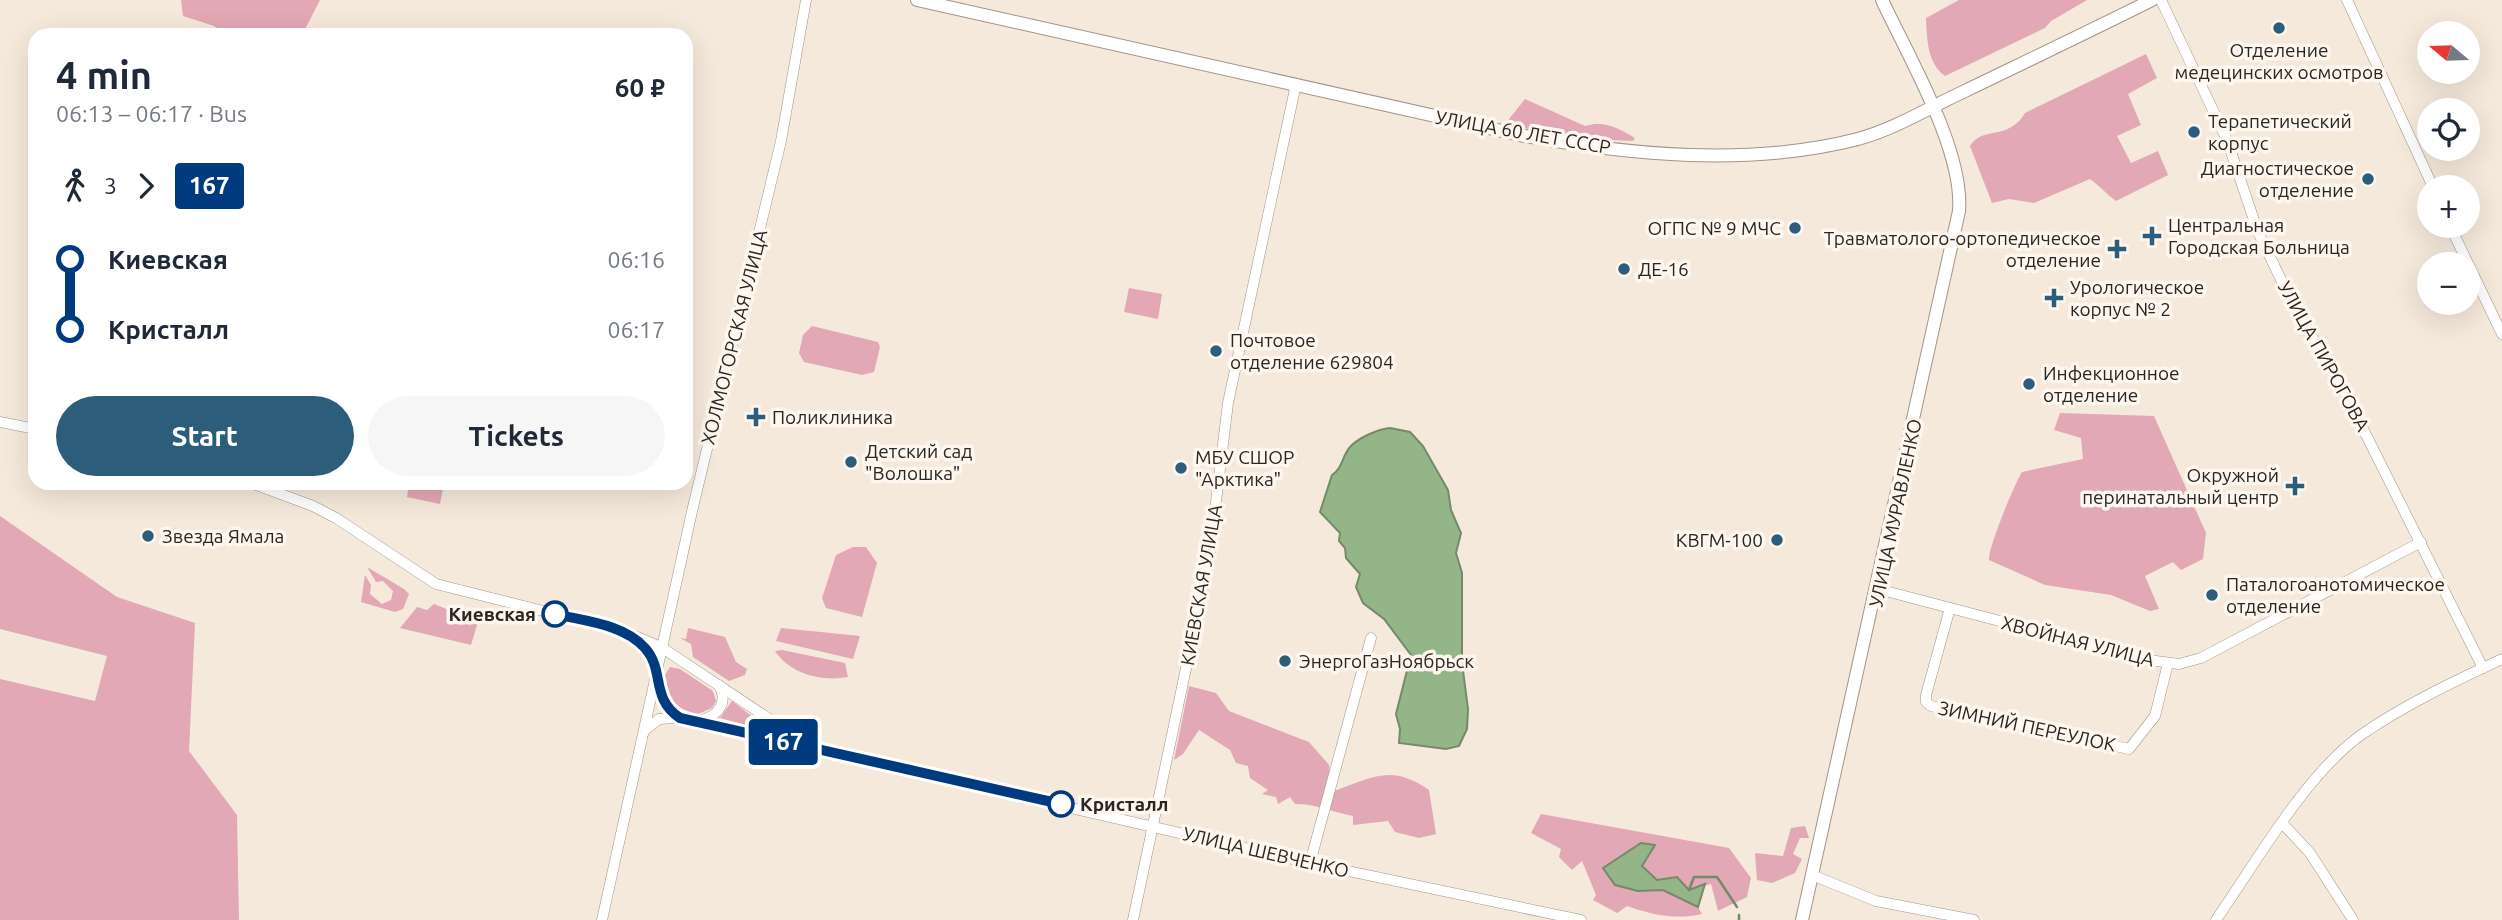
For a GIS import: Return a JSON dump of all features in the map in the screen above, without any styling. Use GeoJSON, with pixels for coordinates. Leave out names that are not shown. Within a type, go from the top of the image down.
{"type":"FeatureCollection","features":[{"type":"Feature","properties":{"kind":"main road","name":"УЛИЦА 60 ЛЕТ СССР"},"geometry":{"type":"LineString","coordinates":[[917,0],[1550,141],[1676,154],[1759,154],[1836,143],[1884,130],[2152,0]]}},
{"type":"Feature","properties":{"kind":"main road","name":"УЛИЦА МУРАВЛЕНКО"},"geometry":{"type":"LineString","coordinates":[[1802,920],[1878,589],[1959,211],[1957,172],[1932,107],[1882,0]]}},
{"type":"Feature","properties":{"kind":"street","name":"ХОЛМОГОРСКАЯ УЛИЦА"},"geometry":{"type":"LineString","coordinates":[[602,920],[661,648],[781,141],[806,0]]}},
{"type":"Feature","properties":{"kind":"street","name":"УЛИЦА ПИРОГОВА"},"geometry":{"type":"LineString","coordinates":[[2161,0],[2227,140],[2251,216],[2297,314],[2329,361],[2483,668]]}},
{"type":"Feature","properties":{"kind":"street"},"geometry":{"type":"LineString","coordinates":[[2347,0],[2427,175]]}},
{"type":"Feature","properties":{"kind":"street","name":"КИЕВСКАЯ УЛИЦА"},"geometry":{"type":"LineString","coordinates":[[1133,920],[1209,559],[1228,403],[1296,85]]}},
{"type":"Feature","properties":{"kind":"street"},"geometry":{"type":"LineString","coordinates":[[2456,238],[2502,334]]}},
{"type":"Feature","properties":{"kind":"street"},"geometry":{"type":"LineString","coordinates":[[0,422],[28,428]]}},
{"type":"Feature","properties":{"kind":"street"},"geometry":{"type":"LineString","coordinates":[[270,490],[336,518],[436,584],[623,631],[661,648],[690,664],[783,728],[830,751]]}},
{"type":"Feature","properties":{"kind":"street","name":"ХВОЙНАЯ УЛИЦА"},"geometry":{"type":"LineString","coordinates":[[1878,589],[2168,663],[2189,663],[2219,650],[2421,542]]}},
{"type":"Feature","properties":{"kind":"street","name":"ЗИМНИЙ ПЕРЕУЛОК"},"geometry":{"type":"LineString","coordinates":[[1950,608],[1926,695],[1926,702],[1931,706],[2129,748],[2155,716],[2168,663]]}},
{"type":"Feature","properties":{"kind":"street"},"geometry":{"type":"LineString","coordinates":[[623,631],[645,647],[656,673],[663,702],[684,719],[830,751]]}},
{"type":"Feature","properties":{"kind":"street"},"geometry":{"type":"LineString","coordinates":[[1310,863],[1371,638]]}},
{"type":"Feature","properties":{"kind":"street"},"geometry":{"type":"LineString","coordinates":[[2216,920],[2283,824],[2333,761],[2360,736],[2502,659]]}},
{"type":"Feature","properties":{"kind":"street"},"geometry":{"type":"LineString","coordinates":[[656,673],[659,666],[669,660],[690,664]]}},
{"type":"Feature","properties":{"kind":"street"},"geometry":{"type":"LineString","coordinates":[[641,740],[653,722],[666,717],[704,720],[719,711],[723,696],[718,683]]}},
{"type":"Feature","properties":{"kind":"street","name":"УЛИЦА ШЕВЧЕНКО"},"geometry":{"type":"LineString","coordinates":[[830,751],[1310,863],[1581,920]]}},
{"type":"Feature","properties":{"kind":"street"},"geometry":{"type":"LineString","coordinates":[[2283,824],[2310,853],[2353,920]]}},
{"type":"Feature","properties":{"kind":"street"},"geometry":{"type":"LineString","coordinates":[[1812,875],[1876,901],[1974,920]]}},
{"type":"Feature","properties":{"kind":"shaded area"},"geometry":{"type":"Polygon","coordinates":[[[181,0],[320,0],[306,28],[216,28],[183,16],[181,0]]]}},
{"type":"Feature","properties":{"kind":"shaded area"},"geometry":{"type":"Polygon","coordinates":[[[1959,0],[2087,0],[2051,21],[2045,28],[1945,76],[1931,57],[1926,18],[1959,0]]]}},
{"type":"Feature","properties":{"kind":"shaded area"},"geometry":{"type":"Polygon","coordinates":[[[2146,54],[2157,78],[2128,94],[2141,125],[2117,136],[2131,163],[2158,151],[2168,175],[2116,201],[2090,179],[2034,203],[2009,199],[1992,203],[1970,146],[1975,140],[2011,127],[2025,113],[2146,54]]]}},
{"type":"Feature","properties":{"kind":"shaded area"},"geometry":{"type":"Polygon","coordinates":[[[1525,99],[1585,126],[1611,126],[1635,138],[1633,141],[1589,139],[1512,126],[1509,119],[1525,99]]]}},
{"type":"Feature","properties":{"kind":"shaded area"},"geometry":{"type":"Polygon","coordinates":[[[1129,288],[1162,294],[1158,319],[1124,312],[1129,288]]]}},
{"type":"Feature","properties":{"kind":"shaded area"},"geometry":{"type":"Polygon","coordinates":[[[812,326],[878,342],[880,347],[874,372],[862,375],[804,362],[799,353],[803,335],[812,326]]]}},
{"type":"Feature","properties":{"kind":"shaded area"},"geometry":{"type":"Polygon","coordinates":[[[2060,413],[2154,416],[2206,533],[2203,559],[2181,570],[2173,562],[2145,576],[2159,609],[2150,611],[2111,595],[2045,585],[1989,560],[1997,530],[2022,472],[2083,459],[2081,438],[2054,430],[2060,413]]]}},
{"type":"Feature","properties":{"kind":"shaded area"},"geometry":{"type":"Polygon","coordinates":[[[1390,428],[1410,432],[1423,446],[1448,490],[1451,510],[1461,533],[1456,553],[1462,573],[1462,663],[1468,709],[1467,729],[1459,746],[1446,749],[1399,743],[1400,729],[1396,714],[1411,655],[1384,619],[1363,603],[1356,587],[1360,574],[1346,558],[1345,548],[1339,541],[1340,533],[1320,512],[1332,475],[1350,447],[1358,440],[1390,428]]]}},
{"type":"Feature","properties":{"kind":"shaded area"},"geometry":{"type":"Polygon","coordinates":[[[408,490],[443,490],[440,504],[407,497],[408,490]]]}},
{"type":"Feature","properties":{"kind":"shaded area"},"geometry":{"type":"Polygon","coordinates":[[[0,516],[117,597],[195,623],[189,751],[237,815],[239,920],[0,920],[0,679],[95,701],[107,656],[0,629],[0,516]]]}},
{"type":"Feature","properties":{"kind":"shaded area"},"geometry":{"type":"Polygon","coordinates":[[[853,547],[866,547],[877,563],[862,617],[826,608],[822,598],[836,555],[853,547]]]}},
{"type":"Feature","properties":{"kind":"shaded area"},"geometry":{"type":"Polygon","coordinates":[[[367,567],[409,594],[403,609],[395,612],[361,602],[365,575],[371,585],[370,594],[382,604],[391,600],[393,591],[383,581],[376,582],[367,567]]]}},
{"type":"Feature","properties":{"kind":"shaded area"},"geometry":{"type":"Polygon","coordinates":[[[434,604],[478,622],[471,645],[400,628],[417,607],[427,610],[434,604]]]}},
{"type":"Feature","properties":{"kind":"shaded area"},"geometry":{"type":"Polygon","coordinates":[[[688,628],[725,637],[736,662],[747,669],[745,675],[729,681],[693,657],[691,644],[680,638],[686,639],[688,628]]]}},
{"type":"Feature","properties":{"kind":"shaded area"},"geometry":{"type":"Polygon","coordinates":[[[781,628],[860,636],[853,659],[776,641],[781,628]]]}},
{"type":"Feature","properties":{"kind":"shaded area"},"geometry":{"type":"Polygon","coordinates":[[[782,650],[845,663],[848,677],[817,677],[798,671],[775,651],[782,650]]]}},
{"type":"Feature","properties":{"kind":"shaded area"},"geometry":{"type":"Polygon","coordinates":[[[670,667],[680,669],[713,691],[716,701],[712,708],[698,714],[675,703],[661,681],[670,667]]]}},
{"type":"Feature","properties":{"kind":"shaded area"},"geometry":{"type":"Polygon","coordinates":[[[1189,686],[1216,693],[1229,711],[1309,742],[1329,765],[1331,792],[1370,778],[1392,775],[1403,777],[1429,790],[1436,834],[1419,838],[1395,832],[1388,821],[1353,825],[1353,816],[1295,804],[1290,797],[1278,804],[1276,797],[1262,794],[1268,790],[1250,778],[1248,766],[1236,763],[1230,750],[1199,730],[1183,754],[1174,760],[1189,686]]]}},
{"type":"Feature","properties":{"kind":"shaded area"},"geometry":{"type":"Polygon","coordinates":[[[732,701],[774,733],[720,718],[732,701]]]}},
{"type":"Feature","properties":{"kind":"shaded area"},"geometry":{"type":"Polygon","coordinates":[[[1541,814],[1729,848],[1751,878],[1747,897],[1718,911],[1711,884],[1689,890],[1657,880],[1642,866],[1655,845],[1641,843],[1604,868],[1638,891],[1662,890],[1698,907],[1702,914],[1664,916],[1627,906],[1617,913],[1593,900],[1596,895],[1582,861],[1572,870],[1559,857],[1561,849],[1531,833],[1541,814]]]}},
{"type":"Feature","properties":{"kind":"shaded area"},"geometry":{"type":"Polygon","coordinates":[[[1805,826],[1809,838],[1800,838],[1793,854],[1802,859],[1795,873],[1772,883],[1757,880],[1755,853],[1783,856],[1791,828],[1805,826]]]}},
{"type":"Feature","properties":{"kind":"shaded area"},"geometry":{"type":"Polygon","coordinates":[[[1641,843],[1655,845],[1642,866],[1657,880],[1677,877],[1689,890],[1705,884],[1698,907],[1663,890],[1638,891],[1615,885],[1603,868],[1641,843]]]}},
{"type":"Feature","properties":{"kind":"waterway"},"geometry":{"type":"LineString","coordinates":[[1689,890],[1694,877],[1717,877],[1737,907]]}},
{"type":"Feature","properties":{"kind":"waterway"},"geometry":{"type":"LineString","coordinates":[[1739,915],[1739,920]]}},
{"type":"Feature","properties":{"kind":"bus line","name":"167"},"geometry":{"type":"LineString","coordinates":[[555,614],[623,631],[645,647],[656,673],[663,702],[680,718],[1061,804]]}},
{"type":"Feature","properties":{"kind":"place","name":"Отделение медецинских осмотров"},"geometry":{"type":"Point","coordinates":[2279,28]}},
{"type":"Feature","properties":{"kind":"place","name":"Терапетический корпус"},"geometry":{"type":"Point","coordinates":[2194,132]}},
{"type":"Feature","properties":{"kind":"place","name":"Диагностическое отделение"},"geometry":{"type":"Point","coordinates":[2368,179]}},
{"type":"Feature","properties":{"kind":"place","name":"ОГПС № 9 МЧС"},"geometry":{"type":"Point","coordinates":[1795,228]}},
{"type":"Feature","properties":{"kind":"place","name":"Центральная Городская Больница"},"geometry":{"type":"Point","coordinates":[2152,236]}},
{"type":"Feature","properties":{"kind":"place","name":"Травматолого-ортопедическое отделение"},"geometry":{"type":"Point","coordinates":[2117,249]}},
{"type":"Feature","properties":{"kind":"place","name":"ДЕ-16"},"geometry":{"type":"Point","coordinates":[1624,269]}},
{"type":"Feature","properties":{"kind":"place","name":"Урологическое корпус № 2"},"geometry":{"type":"Point","coordinates":[2054,298]}},
{"type":"Feature","properties":{"kind":"place","name":"Почтовое отделение 629804"},"geometry":{"type":"Point","coordinates":[1216,351]}},
{"type":"Feature","properties":{"kind":"place","name":"Инфекционное отделение"},"geometry":{"type":"Point","coordinates":[2029,384]}},
{"type":"Feature","properties":{"kind":"place","name":"Поликлиника"},"geometry":{"type":"Point","coordinates":[756,417]}},
{"type":"Feature","properties":{"kind":"place","name":"Детский сад \"Волошка\""},"geometry":{"type":"Point","coordinates":[851,462]}},
{"type":"Feature","properties":{"kind":"place","name":"МБУ СШОР \"Арктика\""},"geometry":{"type":"Point","coordinates":[1181,468]}},
{"type":"Feature","properties":{"kind":"place","name":"Окружной перинатальный центр"},"geometry":{"type":"Point","coordinates":[2295,486]}},
{"type":"Feature","properties":{"kind":"place","name":"Звезда Ямала"},"geometry":{"type":"Point","coordinates":[148,536]}},
{"type":"Feature","properties":{"kind":"place","name":"КВГМ-100"},"geometry":{"type":"Point","coordinates":[1777,540]}},
{"type":"Feature","properties":{"kind":"place","name":"Паталогоанотомическое отделение"},"geometry":{"type":"Point","coordinates":[2212,595]}},
{"type":"Feature","properties":{"kind":"place","name":"Киевская"},"geometry":{"type":"Point","coordinates":[555,614]}},
{"type":"Feature","properties":{"kind":"place","name":"ЭнергоГазНоябрьск"},"geometry":{"type":"Point","coordinates":[1285,661]}},
{"type":"Feature","properties":{"kind":"place","name":"Кристалл"},"geometry":{"type":"Point","coordinates":[1061,804]}}]}
